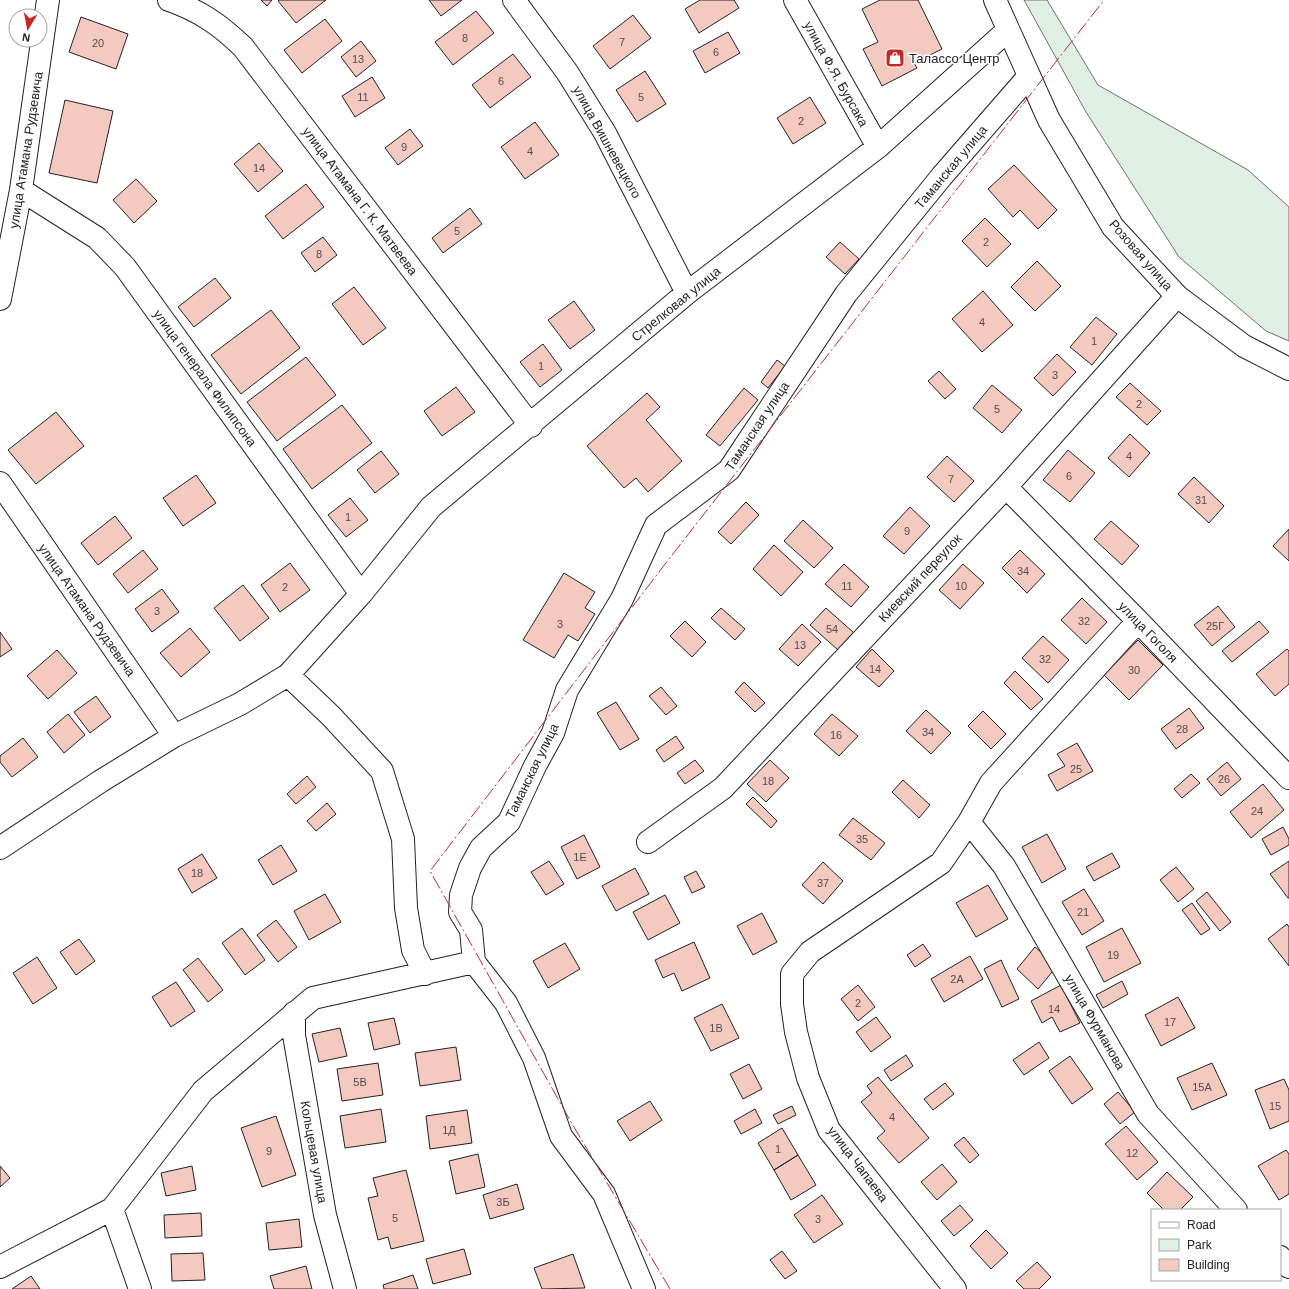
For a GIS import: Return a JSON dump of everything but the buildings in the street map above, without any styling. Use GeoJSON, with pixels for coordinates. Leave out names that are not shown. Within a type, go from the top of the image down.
{"type":"FeatureCollection","features":[{"type":"Feature","properties":{"kind":"street","name":"улица Атамана Рудзевича"},"geometry":{"type":"LineString","coordinates":[[0,299],[21,190],[48,0]]}},
{"type":"Feature","properties":{"kind":"street","name":"улица Атамана Г. К. Матвеева"},"geometry":{"type":"LineString","coordinates":[[169,0],[187,7],[219,25],[243,46],[530,426]]}},
{"type":"Feature","properties":{"kind":"street","name":"улица Вишневецкого"},"geometry":{"type":"LineString","coordinates":[[514,0],[568,72],[605,133],[687,293]]}},
{"type":"Feature","properties":{"kind":"street","name":"улица Ф.Я. Бурсака"},"geometry":{"type":"LineString","coordinates":[[795,0],[878,147]]}},
{"type":"Feature","properties":{"kind":"street","name":"Розовая улица"},"geometry":{"type":"LineString","coordinates":[[996,0],[1049,120],[1113,227],[1177,296],[1244,346],[1289,369]]}},
{"type":"Feature","properties":{"kind":"street","name":"Стрелковая улица"},"geometry":{"type":"LineString","coordinates":[[0,848],[174,736],[240,704],[288,674],[361,594],[431,507],[530,426],[687,293],[878,147],[1008,30]]}},
{"type":"Feature","properties":{"kind":"street","name":"Таманская улица"},"geometry":{"type":"LineString","coordinates":[[474,962],[471,930],[460,912],[461,895],[470,868],[481,848],[509,822],[535,766],[553,733],[567,690],[622,600],[656,525],[729,470],[846,294],[942,176],[1029,76]]}},
{"type":"Feature","properties":{"kind":"street","name":"улица генерала Филипсона"},"geometry":{"type":"LineString","coordinates":[[21,190],[97,238],[125,267],[361,594]]}},
{"type":"Feature","properties":{"kind":"street","name":"Киевский переулок"},"geometry":{"type":"LineString","coordinates":[[648,842],[723,788],[1006,487],[1177,296]]}},
{"type":"Feature","properties":{"kind":"street","name":"улица Атамана Рудзевича"},"geometry":{"type":"LineString","coordinates":[[0,483],[174,736]]}},
{"type":"Feature","properties":{"kind":"street","name":"улица Гоголя"},"geometry":{"type":"LineString","coordinates":[[1006,487],[1138,621],[1289,778]]}},
{"type":"Feature","properties":{"kind":"street"},"geometry":{"type":"LineString","coordinates":[[969,822],[991,783],[1138,621]]}},
{"type":"Feature","properties":{"kind":"street"},"geometry":{"type":"LineString","coordinates":[[288,674],[331,716],[382,771],[403,839],[406,908],[413,950],[424,974]]}},
{"type":"Feature","properties":{"kind":"street","name":"улица Чапаева"},"geometry":{"type":"LineString","coordinates":[[955,1289],[829,1130],[808,1078],[796,1032],[792,1004],[792,974],[810,952],[941,863],[969,822]]}},
{"type":"Feature","properties":{"kind":"street","name":"улица Фурманова"},"geometry":{"type":"LineString","coordinates":[[969,822],[1004,866],[1148,1114],[1235,1209]]}},
{"type":"Feature","properties":{"kind":"street"},"geometry":{"type":"LineString","coordinates":[[3,1261],[112,1209],[202,1091],[313,998],[474,962],[506,1003],[534,1058],[561,1136],[604,1194],[644,1289]]}},
{"type":"Feature","properties":{"kind":"street","name":"Кольцевая улица"},"geometry":{"type":"LineString","coordinates":[[294,1013],[294,1035],[325,1215],[345,1289]]}},
{"type":"Feature","properties":{"kind":"street"},"geometry":{"type":"LineString","coordinates":[[112,1209],[140,1289]]}},
{"type":"Feature","properties":{"kind":"street"},"geometry":{"type":"LineString","coordinates":[[1281,1259],[1289,1267]]}},
{"type":"Feature","properties":{"kind":"green space"},"geometry":{"type":"Polygon","coordinates":[[[1024,0],[1047,0],[1098,85],[1248,170],[1289,207],[1289,341],[1266,331],[1179,257],[1086,112],[1024,0]]]}},
{"type":"Feature","properties":{"kind":"power"},"geometry":{"type":"LineString","coordinates":[[670,1289],[571,1122],[430,871],[669,559],[1104,0]]}},
{"type":"Feature","properties":{"kind":"place","name":"Талассо Центр"},"geometry":{"type":"Point","coordinates":[895,58]}}]}
